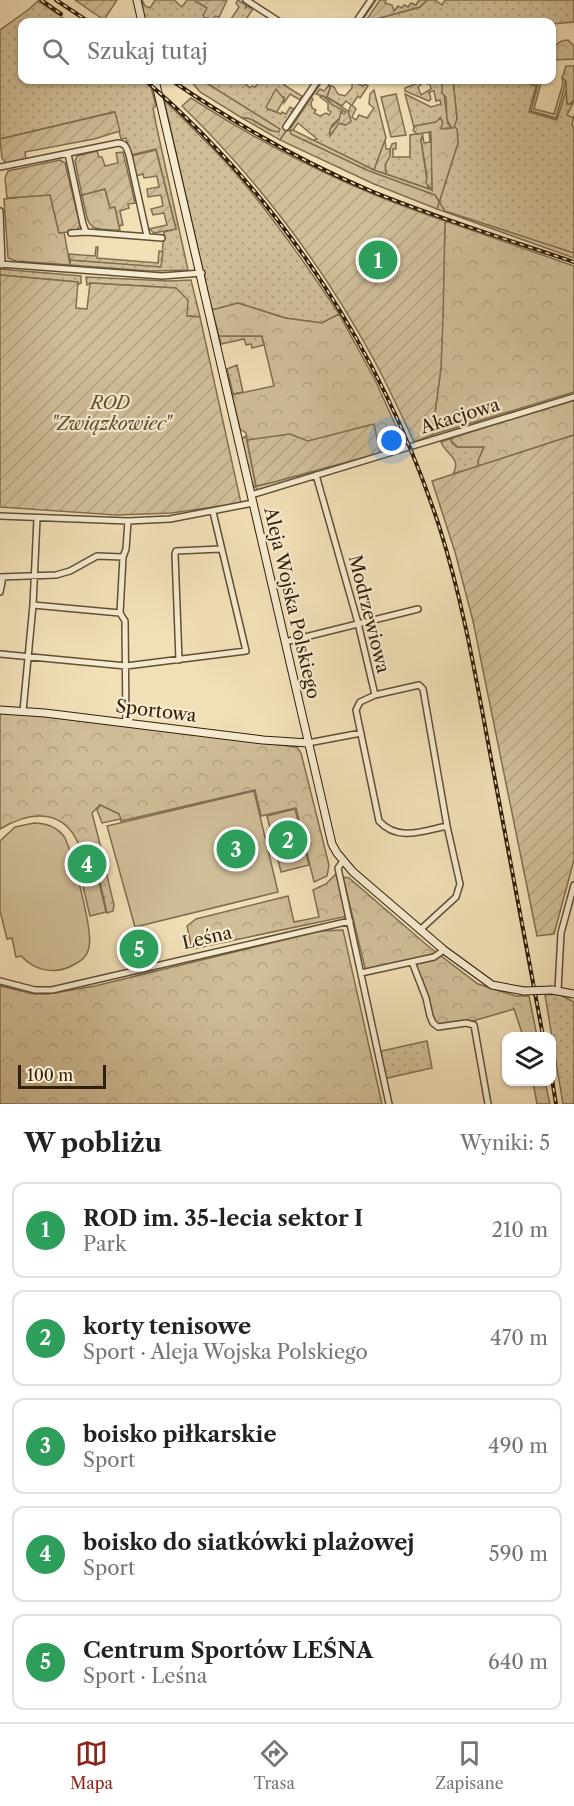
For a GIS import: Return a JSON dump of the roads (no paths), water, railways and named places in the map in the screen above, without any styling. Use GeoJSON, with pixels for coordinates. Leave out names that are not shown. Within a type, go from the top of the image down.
{"type":"FeatureCollection","features":[{"type":"Feature","properties":{"kind":"street"},"geometry":{"type":"LineString","coordinates":[[137,0],[141,18]]}},
{"type":"Feature","properties":{"kind":"street"},"geometry":{"type":"LineString","coordinates":[[246,0],[274,18]]}},
{"type":"Feature","properties":{"kind":"street"},"geometry":{"type":"LineString","coordinates":[[359,18],[371,0]]}},
{"type":"Feature","properties":{"kind":"street","name":"Aleja Wojska Polskiego"},"geometry":{"type":"LineString","coordinates":[[156,84],[202,273],[332,844],[343,861],[420,930],[492,985],[524,991],[555,990],[574,994]]}},
{"type":"Feature","properties":{"kind":"street"},"geometry":{"type":"LineString","coordinates":[[286,127],[315,84]]}},
{"type":"Feature","properties":{"kind":"street"},"geometry":{"type":"LineString","coordinates":[[0,167],[118,143],[125,145],[147,236]]}},
{"type":"Feature","properties":{"kind":"street"},"geometry":{"type":"LineString","coordinates":[[68,154],[86,232]]}},
{"type":"Feature","properties":{"kind":"street"},"geometry":{"type":"LineString","coordinates":[[0,212],[1,265],[162,276],[202,273]]}},
{"type":"Feature","properties":{"kind":"street"},"geometry":{"type":"LineString","coordinates":[[71,233],[86,232],[162,238]]}},
{"type":"Feature","properties":{"kind":"street","name":"Akacjowa"},"geometry":{"type":"LineString","coordinates":[[0,516],[128,521],[170,519],[213,512],[316,475],[574,397]]}},
{"type":"Feature","properties":{"kind":"street","name":"Modrzewiowa"},"geometry":{"type":"LineString","coordinates":[[316,475],[358,623],[375,695],[360,702],[357,710],[379,821],[385,828],[405,835],[447,826]]}},
{"type":"Feature","properties":{"kind":"street"},"geometry":{"type":"LineString","coordinates":[[0,654],[126,666],[246,651],[213,512]]}},
{"type":"Feature","properties":{"kind":"street"},"geometry":{"type":"LineString","coordinates":[[23,711],[33,605],[37,519]]}},
{"type":"Feature","properties":{"kind":"street"},"geometry":{"type":"LineString","coordinates":[[126,723],[125,621],[120,613],[123,557],[126,549],[128,521]]}},
{"type":"Feature","properties":{"kind":"street"},"geometry":{"type":"LineString","coordinates":[[179,660],[176,551],[221,549]]}},
{"type":"Feature","properties":{"kind":"street"},"geometry":{"type":"LineString","coordinates":[[0,592],[2,577],[64,574],[97,556],[123,557]]}},
{"type":"Feature","properties":{"kind":"street"},"geometry":{"type":"LineString","coordinates":[[33,605],[120,613]]}},
{"type":"Feature","properties":{"kind":"street"},"geometry":{"type":"LineString","coordinates":[[285,642],[418,609]]}},
{"type":"Feature","properties":{"kind":"street"},"geometry":{"type":"LineString","coordinates":[[375,695],[419,685],[423,689],[447,826],[460,885],[456,897],[420,930]]}},
{"type":"Feature","properties":{"kind":"street","name":"Sportowa"},"geometry":{"type":"LineString","coordinates":[[0,710],[263,740],[308,743]]}},
{"type":"Feature","properties":{"kind":"street"},"geometry":{"type":"LineString","coordinates":[[308,743],[361,733]]}},
{"type":"Feature","properties":{"kind":"street"},"geometry":{"type":"LineString","coordinates":[[343,861],[338,868],[389,1104]]}},
{"type":"Feature","properties":{"kind":"street"},"geometry":{"type":"LineString","coordinates":[[555,990],[561,933],[574,885]]}},
{"type":"Feature","properties":{"kind":"street","name":"Leśna"},"geometry":{"type":"LineString","coordinates":[[0,981],[35,990],[52,990],[350,921]]}},
{"type":"Feature","properties":{"kind":"street"},"geometry":{"type":"LineString","coordinates":[[362,973],[437,956],[444,950]]}},
{"type":"Feature","properties":{"kind":"street"},"geometry":{"type":"LineString","coordinates":[[412,962],[433,1023],[438,1027],[466,1023],[474,1025],[488,1104]]}},
{"type":"Feature","properties":{"kind":"waterway"},"geometry":{"type":"LineString","coordinates":[[364,18],[376,0]]}},
{"type":"Feature","properties":{"kind":"waterway"},"geometry":{"type":"LineString","coordinates":[[320,84],[290,129],[291,134],[369,171],[435,195],[445,211],[574,253]]}},
{"type":"Feature","properties":{"kind":"railway"},"geometry":{"type":"LineString","coordinates":[[41,0],[61,14]]}},
{"type":"Feature","properties":{"kind":"railway"},"geometry":{"type":"LineString","coordinates":[[56,0],[83,18]]}},
{"type":"Feature","properties":{"kind":"railway"},"geometry":{"type":"LineString","coordinates":[[149,84],[195,126],[241,176],[284,229],[323,284],[358,342],[390,403],[417,465],[440,529],[462,612],[542,1032]]}},
{"type":"Feature","properties":{"kind":"railway"},"geometry":{"type":"LineString","coordinates":[[177,84],[268,140],[371,191],[574,262]]}},
{"type":"Feature","properties":{"kind":"railway"},"geometry":{"type":"LineString","coordinates":[[553,1086],[556,1104]]}},
{"type":"Feature","properties":{"kind":"place","name":"ROD im. 35-lecia sektor I"},"geometry":{"type":"Point","coordinates":[378,260]}},
{"type":"Feature","properties":{"kind":"place","name":"korty tenisowe"},"geometry":{"type":"Point","coordinates":[288,840]}},
{"type":"Feature","properties":{"kind":"place","name":"boisko piłkarskie"},"geometry":{"type":"Point","coordinates":[236,849]}},
{"type":"Feature","properties":{"kind":"place","name":"boisko do siatkówki plażowej"},"geometry":{"type":"Point","coordinates":[87,864]}},
{"type":"Feature","properties":{"kind":"place","name":"Centrum Sportów LEŚNA"},"geometry":{"type":"Point","coordinates":[139,949]}},
{"type":"Feature","properties":{"kind":"park label","name":"ROD \"Związkowiec\""},"geometry":{"type":"Point","coordinates":[110,413]}}]}
